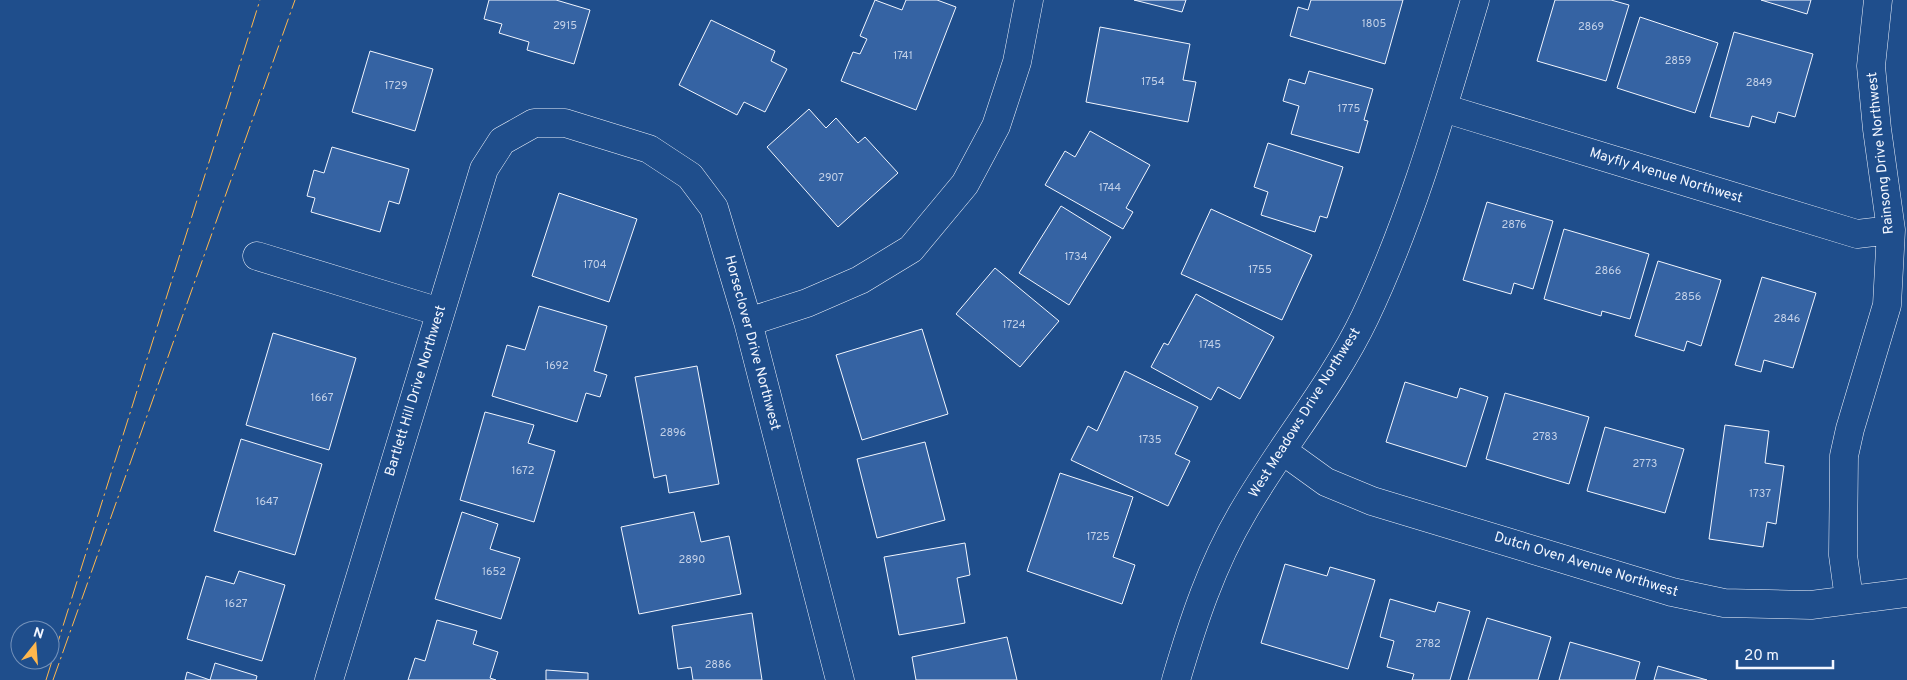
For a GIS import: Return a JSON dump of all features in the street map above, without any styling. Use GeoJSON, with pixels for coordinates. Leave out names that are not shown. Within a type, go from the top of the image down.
{"type":"FeatureCollection","features":[{"type":"Feature","properties":{"kind":"street"},"geometry":{"type":"LineString","coordinates":[[748,322],[807,303],[860,280],[911,248],[965,184],[996,126],[1017,62],[1029,0]]}},
{"type":"Feature","properties":{"kind":"street","name":"West Meadows Drive Northwest"},"geometry":{"type":"LineString","coordinates":[[1176,680],[1191,630],[1214,570],[1242,512],[1331,378],[1365,318],[1406,220],[1443,108],[1475,0]]}},
{"type":"Feature","properties":{"kind":"street","name":"Rainsong Drive Northwest"},"geometry":{"type":"LineString","coordinates":[[1849,600],[1843,555],[1844,456],[1886,305],[1890,230],[1871,66],[1878,0]]}},
{"type":"Feature","properties":{"kind":"street","name":"Mayfly Avenue Northwest"},"geometry":{"type":"LineString","coordinates":[[1443,108],[1857,234],[1890,230]]}},
{"type":"Feature","properties":{"kind":"street","name":"Horseclover Drive Northwest"},"geometry":{"type":"LineString","coordinates":[[534,123],[564,123],[649,149],[690,176],[714,208],[748,322],[840,680]]}},
{"type":"Feature","properties":{"kind":"street","name":"Bartlett Hill Drive Northwest"},"geometry":{"type":"LineString","coordinates":[[329,680],[484,168],[502,141],[534,123]]}},
{"type":"Feature","properties":{"kind":"street"},"geometry":{"type":"LineString","coordinates":[[256,256],[440,312]]}},
{"type":"Feature","properties":{"kind":"street","name":"Dutch Oven Avenue Northwest"},"geometry":{"type":"LineString","coordinates":[[1283,451],[1326,482],[1372,501],[1672,592],[1724,603],[1811,605],[1907,593]]}},
{"type":"Feature","properties":{"kind":"building"},"geometry":{"type":"Polygon","coordinates":[[[489,0],[556,0],[590,10],[574,64],[527,50],[529,42],[499,33],[502,24],[484,19],[489,0]]]}},
{"type":"Feature","properties":{"kind":"building"},"geometry":{"type":"Polygon","coordinates":[[[875,0],[902,10],[906,0],[937,0],[956,7],[916,110],[841,81],[853,52],[860,54],[867,39],[860,36],[875,0]]]}},
{"type":"Feature","properties":{"kind":"building"},"geometry":{"type":"Polygon","coordinates":[[[1134,0],[1186,0],[1182,12],[1134,0]]]}},
{"type":"Feature","properties":{"kind":"building"},"geometry":{"type":"Polygon","coordinates":[[[1311,0],[1403,0],[1385,64],[1290,36],[1298,7],[1308,10],[1311,0]]]}},
{"type":"Feature","properties":{"kind":"building"},"geometry":{"type":"Polygon","coordinates":[[[1555,0],[1611,0],[1629,5],[1606,81],[1537,61],[1555,0]]]}},
{"type":"Feature","properties":{"kind":"building"},"geometry":{"type":"Polygon","coordinates":[[[1761,0],[1811,0],[1807,14],[1761,0]]]}},
{"type":"Feature","properties":{"kind":"building"},"geometry":{"type":"Polygon","coordinates":[[[1640,17],[1718,43],[1695,113],[1617,88],[1640,17]]]}},
{"type":"Feature","properties":{"kind":"building"},"geometry":{"type":"Polygon","coordinates":[[[711,20],[775,51],[771,61],[787,69],[765,112],[744,102],[737,115],[679,85],[711,20]]]}},
{"type":"Feature","properties":{"kind":"building"},"geometry":{"type":"Polygon","coordinates":[[[1100,27],[1190,44],[1183,80],[1196,82],[1188,122],[1086,102],[1100,27]]]}},
{"type":"Feature","properties":{"kind":"building"},"geometry":{"type":"Polygon","coordinates":[[[1734,32],[1813,54],[1795,117],[1778,112],[1775,123],[1752,116],[1749,127],[1710,117],[1734,32]]]}},
{"type":"Feature","properties":{"kind":"building"},"geometry":{"type":"Polygon","coordinates":[[[370,51],[433,69],[415,131],[352,112],[370,51]]]}},
{"type":"Feature","properties":{"kind":"building"},"geometry":{"type":"Polygon","coordinates":[[[1309,71],[1373,89],[1364,120],[1368,121],[1359,153],[1291,134],[1299,106],[1283,101],[1289,79],[1305,84],[1309,71]]]}},
{"type":"Feature","properties":{"kind":"building"},"geometry":{"type":"Polygon","coordinates":[[[809,109],[826,128],[836,118],[858,143],[865,137],[898,173],[838,227],[767,147],[809,109]]]}},
{"type":"Feature","properties":{"kind":"building"},"geometry":{"type":"Polygon","coordinates":[[[1090,131],[1150,165],[1126,208],[1133,212],[1123,229],[1045,185],[1065,151],[1075,157],[1090,131]]]}},
{"type":"Feature","properties":{"kind":"building"},"geometry":{"type":"Polygon","coordinates":[[[1268,143],[1343,167],[1327,218],[1320,216],[1315,232],[1261,215],[1268,192],[1254,187],[1268,143]]]}},
{"type":"Feature","properties":{"kind":"building"},"geometry":{"type":"Polygon","coordinates":[[[332,147],[409,169],[399,204],[389,201],[380,232],[311,212],[315,198],[307,196],[314,170],[324,173],[332,147]]]}},
{"type":"Feature","properties":{"kind":"building"},"geometry":{"type":"Polygon","coordinates":[[[559,193],[637,219],[609,302],[532,276],[559,193]]]}},
{"type":"Feature","properties":{"kind":"building"},"geometry":{"type":"Polygon","coordinates":[[[1487,202],[1553,221],[1533,289],[1514,283],[1511,294],[1463,280],[1487,202]]]}},
{"type":"Feature","properties":{"kind":"building"},"geometry":{"type":"Polygon","coordinates":[[[1061,206],[1111,237],[1069,305],[1019,273],[1061,206]]]}},
{"type":"Feature","properties":{"kind":"building"},"geometry":{"type":"Polygon","coordinates":[[[1211,209],[1312,255],[1282,320],[1181,274],[1211,209]]]}},
{"type":"Feature","properties":{"kind":"building"},"geometry":{"type":"Polygon","coordinates":[[[1564,229],[1649,254],[1630,319],[1602,311],[1601,316],[1544,299],[1564,229]]]}},
{"type":"Feature","properties":{"kind":"building"},"geometry":{"type":"Polygon","coordinates":[[[1658,261],[1721,280],[1701,346],[1687,341],[1684,351],[1635,336],[1658,261]]]}},
{"type":"Feature","properties":{"kind":"building"},"geometry":{"type":"Polygon","coordinates":[[[995,268],[1059,321],[1020,367],[956,314],[995,268]]]}},
{"type":"Feature","properties":{"kind":"building"},"geometry":{"type":"Polygon","coordinates":[[[1762,277],[1816,293],[1793,368],[1764,360],[1761,372],[1735,365],[1762,277]]]}},
{"type":"Feature","properties":{"kind":"building"},"geometry":{"type":"Polygon","coordinates":[[[1196,294],[1274,337],[1240,399],[1218,387],[1211,400],[1151,367],[1164,343],[1168,345],[1196,294]]]}},
{"type":"Feature","properties":{"kind":"building"},"geometry":{"type":"Polygon","coordinates":[[[539,306],[607,326],[594,371],[607,375],[600,397],[586,393],[577,422],[492,396],[507,345],[525,350],[539,306]]]}},
{"type":"Feature","properties":{"kind":"building"},"geometry":{"type":"Polygon","coordinates":[[[922,329],[948,414],[862,440],[836,355],[922,329]]]}},
{"type":"Feature","properties":{"kind":"building"},"geometry":{"type":"Polygon","coordinates":[[[273,333],[356,358],[329,450],[246,425],[273,333]]]}},
{"type":"Feature","properties":{"kind":"building"},"geometry":{"type":"Polygon","coordinates":[[[697,366],[719,484],[669,493],[666,475],[654,478],[635,377],[697,366]]]}},
{"type":"Feature","properties":{"kind":"building"},"geometry":{"type":"Polygon","coordinates":[[[1125,371],[1198,407],[1175,454],[1190,461],[1168,506],[1071,460],[1088,426],[1097,431],[1125,371]]]}},
{"type":"Feature","properties":{"kind":"building"},"geometry":{"type":"Polygon","coordinates":[[[1405,382],[1457,398],[1460,388],[1488,397],[1466,467],[1386,442],[1405,382]]]}},
{"type":"Feature","properties":{"kind":"building"},"geometry":{"type":"Polygon","coordinates":[[[1505,393],[1589,417],[1569,484],[1486,459],[1505,393]]]}},
{"type":"Feature","properties":{"kind":"building"},"geometry":{"type":"Polygon","coordinates":[[[485,412],[534,425],[528,443],[555,451],[534,522],[460,500],[485,412]]]}},
{"type":"Feature","properties":{"kind":"building"},"geometry":{"type":"Polygon","coordinates":[[[1725,425],[1769,431],[1765,463],[1784,466],[1776,524],[1767,522],[1763,547],[1709,539],[1725,425]]]}},
{"type":"Feature","properties":{"kind":"building"},"geometry":{"type":"Polygon","coordinates":[[[1605,427],[1684,449],[1665,513],[1587,491],[1605,427]]]}},
{"type":"Feature","properties":{"kind":"building"},"geometry":{"type":"Polygon","coordinates":[[[241,439],[322,464],[295,555],[214,531],[241,439]]]}},
{"type":"Feature","properties":{"kind":"building"},"geometry":{"type":"Polygon","coordinates":[[[925,442],[945,520],[877,538],[857,459],[925,442]]]}},
{"type":"Feature","properties":{"kind":"building"},"geometry":{"type":"Polygon","coordinates":[[[1060,473],[1133,497],[1113,557],[1135,565],[1122,604],[1027,571],[1060,473]]]}},
{"type":"Feature","properties":{"kind":"building"},"geometry":{"type":"Polygon","coordinates":[[[462,512],[498,524],[490,549],[520,558],[501,619],[435,599],[462,512]]]}},
{"type":"Feature","properties":{"kind":"building"},"geometry":{"type":"Polygon","coordinates":[[[694,512],[701,542],[729,536],[741,594],[639,614],[621,527],[694,512]]]}},
{"type":"Feature","properties":{"kind":"building"},"geometry":{"type":"Polygon","coordinates":[[[965,543],[970,575],[957,578],[965,623],[899,635],[884,557],[965,543]]]}},
{"type":"Feature","properties":{"kind":"building"},"geometry":{"type":"Polygon","coordinates":[[[1285,564],[1327,576],[1330,567],[1375,580],[1348,669],[1261,643],[1285,564]]]}},
{"type":"Feature","properties":{"kind":"building"},"geometry":{"type":"Polygon","coordinates":[[[239,571],[285,585],[262,661],[187,639],[206,576],[234,584],[239,571]]]}},
{"type":"Feature","properties":{"kind":"building"},"geometry":{"type":"Polygon","coordinates":[[[1390,599],[1435,612],[1438,602],[1470,611],[1450,680],[1412,680],[1414,674],[1387,667],[1394,641],[1380,637],[1390,599]]]}},
{"type":"Feature","properties":{"kind":"building"},"geometry":{"type":"Polygon","coordinates":[[[752,613],[762,680],[693,680],[691,667],[678,669],[672,626],[752,613]]]}},
{"type":"Feature","properties":{"kind":"building"},"geometry":{"type":"Polygon","coordinates":[[[1487,618],[1551,637],[1538,680],[1468,680],[1487,618]]]}},
{"type":"Feature","properties":{"kind":"building"},"geometry":{"type":"Polygon","coordinates":[[[437,620],[477,631],[473,644],[498,652],[490,678],[496,680],[408,680],[415,658],[425,661],[437,620]]]}},
{"type":"Feature","properties":{"kind":"building"},"geometry":{"type":"Polygon","coordinates":[[[1007,637],[1017,680],[916,680],[912,657],[1007,637]]]}},
{"type":"Feature","properties":{"kind":"building"},"geometry":{"type":"Polygon","coordinates":[[[1570,642],[1640,662],[1635,680],[1559,680],[1570,642]]]}},
{"type":"Feature","properties":{"kind":"building"},"geometry":{"type":"Polygon","coordinates":[[[215,663],[257,676],[256,680],[210,680],[215,663]]]}},
{"type":"Feature","properties":{"kind":"building"},"geometry":{"type":"Polygon","coordinates":[[[1658,666],[1707,680],[1654,680],[1658,666]]]}},
{"type":"Feature","properties":{"kind":"building"},"geometry":{"type":"Polygon","coordinates":[[[546,670],[588,673],[588,680],[546,680],[546,670]]]}},
{"type":"Feature","properties":{"kind":"building"},"geometry":{"type":"Polygon","coordinates":[[[187,672],[210,680],[185,680],[187,672]]]}},
{"type":"Feature","properties":{"kind":"power"},"geometry":{"type":"LineString","coordinates":[[46,680],[260,0]]}},
{"type":"Feature","properties":{"kind":"power"},"geometry":{"type":"LineString","coordinates":[[53,680],[295,0]]}}]}
